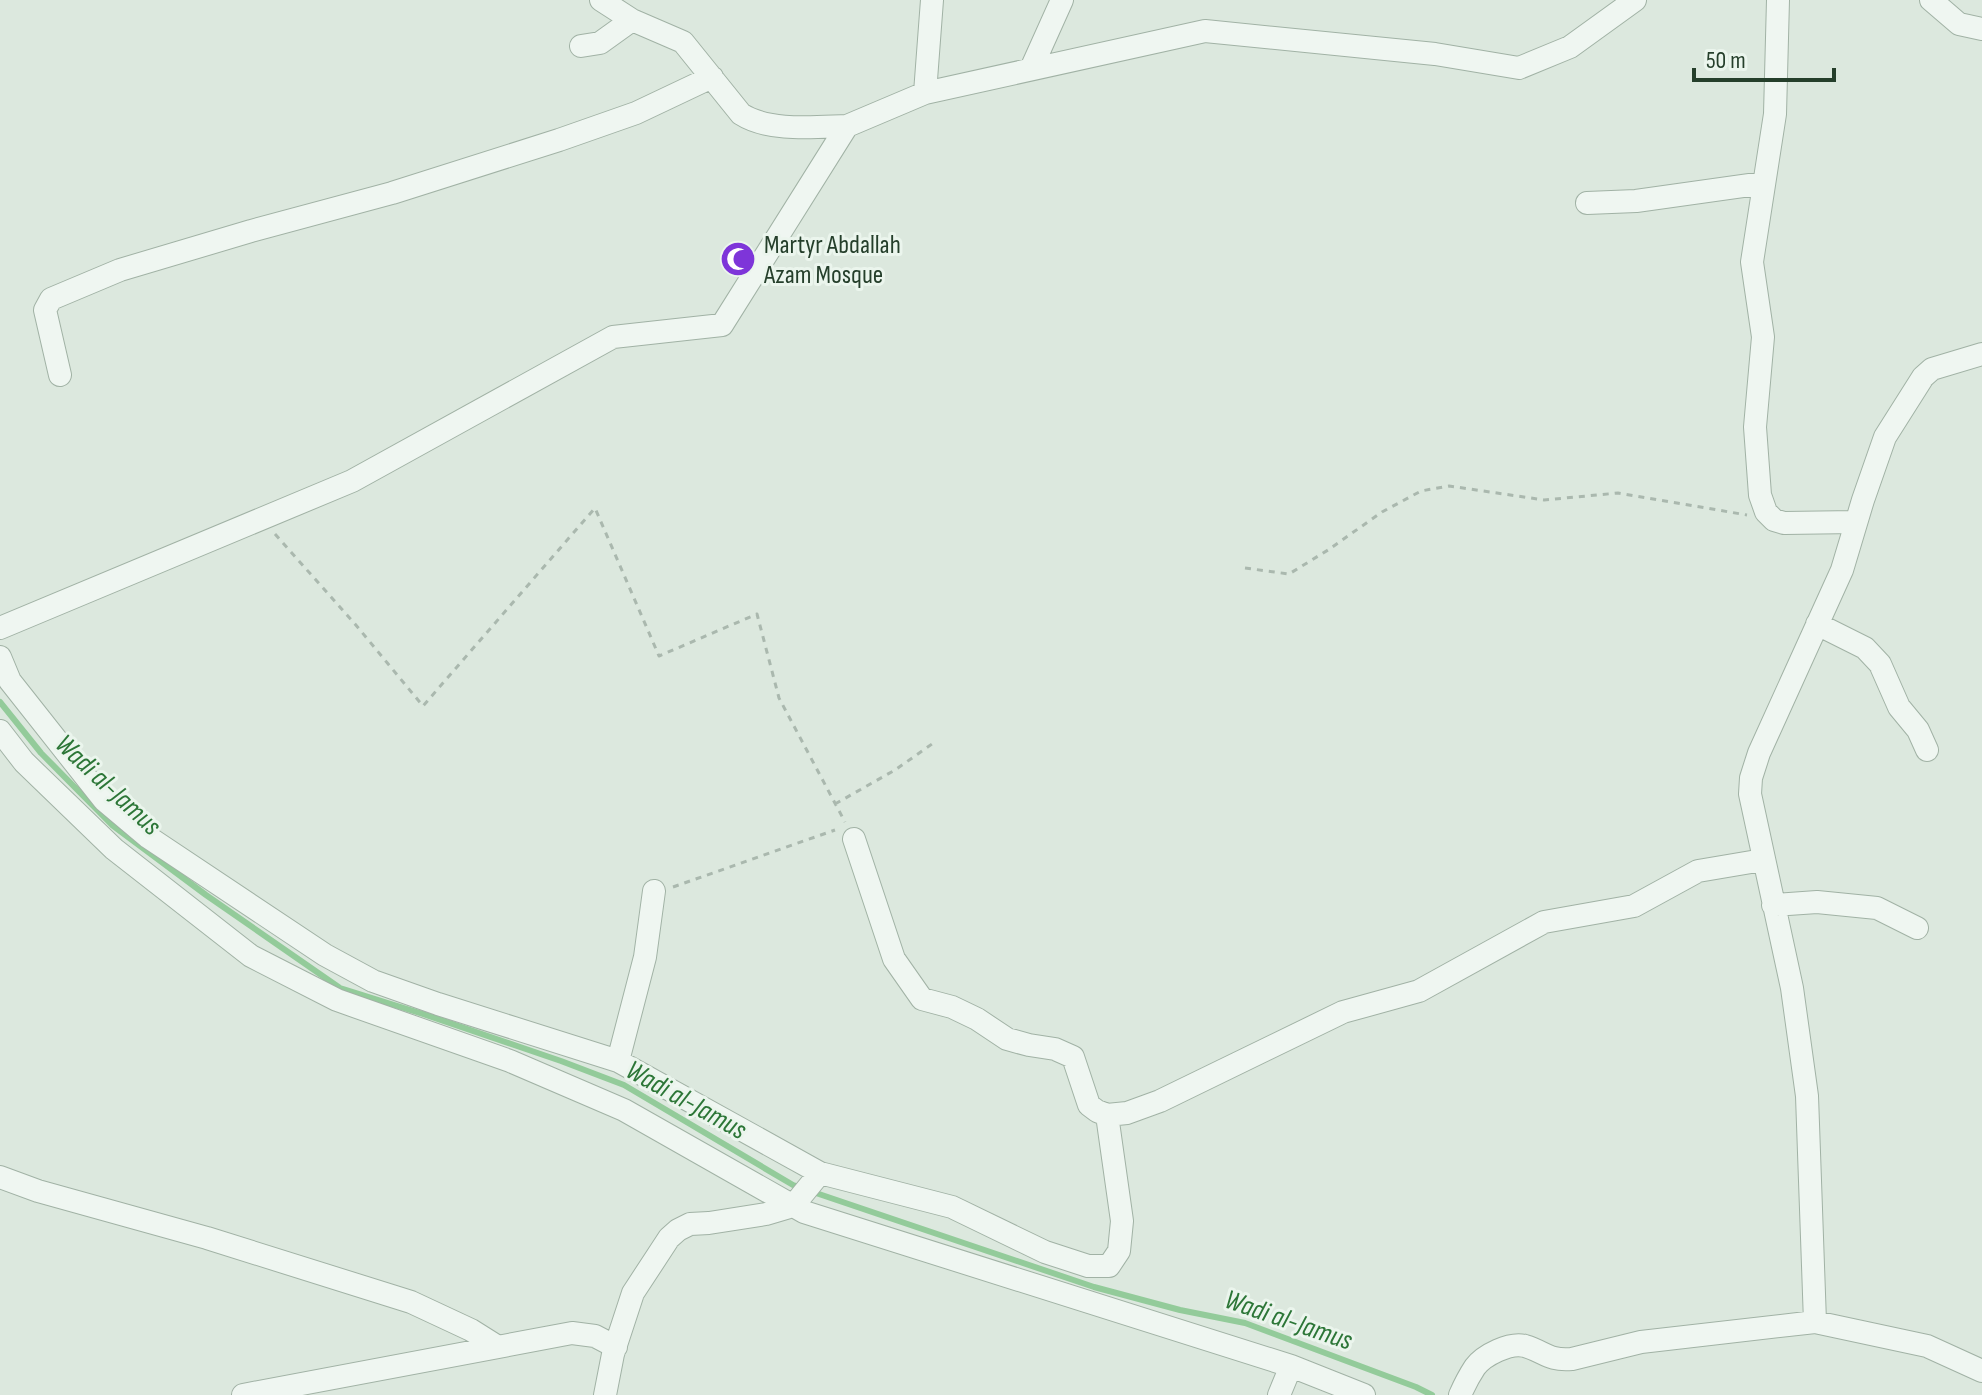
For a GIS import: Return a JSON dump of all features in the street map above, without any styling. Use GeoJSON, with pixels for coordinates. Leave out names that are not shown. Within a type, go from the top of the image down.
{"type":"FeatureCollection","features":[{"type":"Feature","properties":{"kind":"street"},"geometry":{"type":"LineString","coordinates":[[601,0],[632,20],[683,42],[741,114],[753,122],[802,127],[847,126],[925,93],[1205,31],[1435,54],[1519,68],[1570,47],[1635,0]]}},
{"type":"Feature","properties":{"kind":"street"},"geometry":{"type":"LineString","coordinates":[[925,93],[932,0]]}},
{"type":"Feature","properties":{"kind":"street"},"geometry":{"type":"LineString","coordinates":[[1031,69],[1062,0]]}},
{"type":"Feature","properties":{"kind":"street"},"geometry":{"type":"LineString","coordinates":[[1778,0],[1775,114],[1752,262],[1763,337],[1755,427],[1760,495],[1766,512],[1774,520],[1784,523],[1856,522]]}},
{"type":"Feature","properties":{"kind":"street"},"geometry":{"type":"LineString","coordinates":[[1931,0],[1959,24],[1982,29]]}},
{"type":"Feature","properties":{"kind":"street"},"geometry":{"type":"LineString","coordinates":[[581,46],[600,43],[632,20]]}},
{"type":"Feature","properties":{"kind":"street"},"geometry":{"type":"LineString","coordinates":[[60,375],[45,310],[51,299],[120,270],[392,193],[559,140],[636,113],[712,77]]}},
{"type":"Feature","properties":{"kind":"street"},"geometry":{"type":"LineString","coordinates":[[0,628],[352,481],[613,337],[722,325],[847,126]]}},
{"type":"Feature","properties":{"kind":"street"},"geometry":{"type":"LineString","coordinates":[[1587,203],[1636,201],[1764,183]]}},
{"type":"Feature","properties":{"kind":"street"},"geometry":{"type":"LineString","coordinates":[[1815,1322],[1807,1096],[1792,988],[1750,794],[1751,778],[1759,753],[1842,570],[1885,437],[1923,377],[1932,369],[1982,354]]}},
{"type":"Feature","properties":{"kind":"street"},"geometry":{"type":"LineString","coordinates":[[1817,624],[1865,648],[1880,664],[1899,707],[1918,730],[1927,750]]}},
{"type":"Feature","properties":{"kind":"street"},"geometry":{"type":"LineString","coordinates":[[0,657],[10,681],[104,800],[148,837],[325,955],[373,981],[618,1061],[820,1173],[952,1207],[1045,1252],[1088,1266],[1109,1266],[1119,1251],[1122,1221],[1107,1115]]}},
{"type":"Feature","properties":{"kind":"street"},"geometry":{"type":"LineString","coordinates":[[0,731],[24,762],[114,849],[251,956],[337,1000],[510,1061],[624,1110],[804,1212],[1291,1366],[1364,1395]]}},
{"type":"Feature","properties":{"kind":"street"},"geometry":{"type":"LineString","coordinates":[[854,839],[894,959],[922,999],[952,1007],[1007,1039],[1055,1049],[1073,1057],[1089,1105],[1107,1115],[1127,1113],[1160,1101],[1343,1012],[1419,991],[1544,922],[1634,906],[1698,871],[1763,860]]}},
{"type":"Feature","properties":{"kind":"street"},"geometry":{"type":"LineString","coordinates":[[618,1061],[645,957],[654,891]]}},
{"type":"Feature","properties":{"kind":"street"},"geometry":{"type":"LineString","coordinates":[[1773,905],[1817,902],[1877,908],[1917,928]]}},
{"type":"Feature","properties":{"kind":"street"},"geometry":{"type":"LineString","coordinates":[[605,1395],[633,1293],[669,1238],[690,1224],[766,1214],[793,1206],[820,1173]]}},
{"type":"Feature","properties":{"kind":"street"},"geometry":{"type":"LineString","coordinates":[[0,1177],[411,1302],[471,1330],[498,1347]]}},
{"type":"Feature","properties":{"kind":"street"},"geometry":{"type":"LineString","coordinates":[[1460,1395],[1477,1364],[1504,1347],[1528,1347],[1551,1359],[1561,1360],[1641,1342],[1815,1322],[1927,1346],[1982,1371]]}},
{"type":"Feature","properties":{"kind":"street"},"geometry":{"type":"LineString","coordinates":[[243,1395],[572,1333],[595,1336],[616,1347]]}},
{"type":"Feature","properties":{"kind":"street"},"geometry":{"type":"LineString","coordinates":[[1279,1395],[1291,1366]]}},
{"type":"Feature","properties":{"kind":"path"},"geometry":{"type":"LineString","coordinates":[[1245,568],[1289,574],[1382,512],[1421,491],[1449,486],[1544,500],[1618,493],[1774,520]]}},
{"type":"Feature","properties":{"kind":"path"},"geometry":{"type":"LineString","coordinates":[[262,520],[423,706],[595,508],[659,656],[757,614],[779,698],[846,826],[682,885],[654,891]]}},
{"type":"Feature","properties":{"kind":"path"},"geometry":{"type":"LineString","coordinates":[[835,804],[895,770],[932,744]]}},
{"type":"Feature","properties":{"kind":"waterway","name":"Wadi al-Jamus"},"geometry":{"type":"LineString","coordinates":[[0,702],[41,753],[112,825],[340,988],[624,1085],[802,1188]]}},
{"type":"Feature","properties":{"kind":"waterway","name":"Wadi al-Jamus"},"geometry":{"type":"LineString","coordinates":[[813,1192],[1094,1287],[1180,1310],[1245,1323],[1432,1395]]}},
{"type":"Feature","properties":{"kind":"place","name":"Martyr Abdallah Azam Mosque"},"geometry":{"type":"Point","coordinates":[738,259]}}]}
